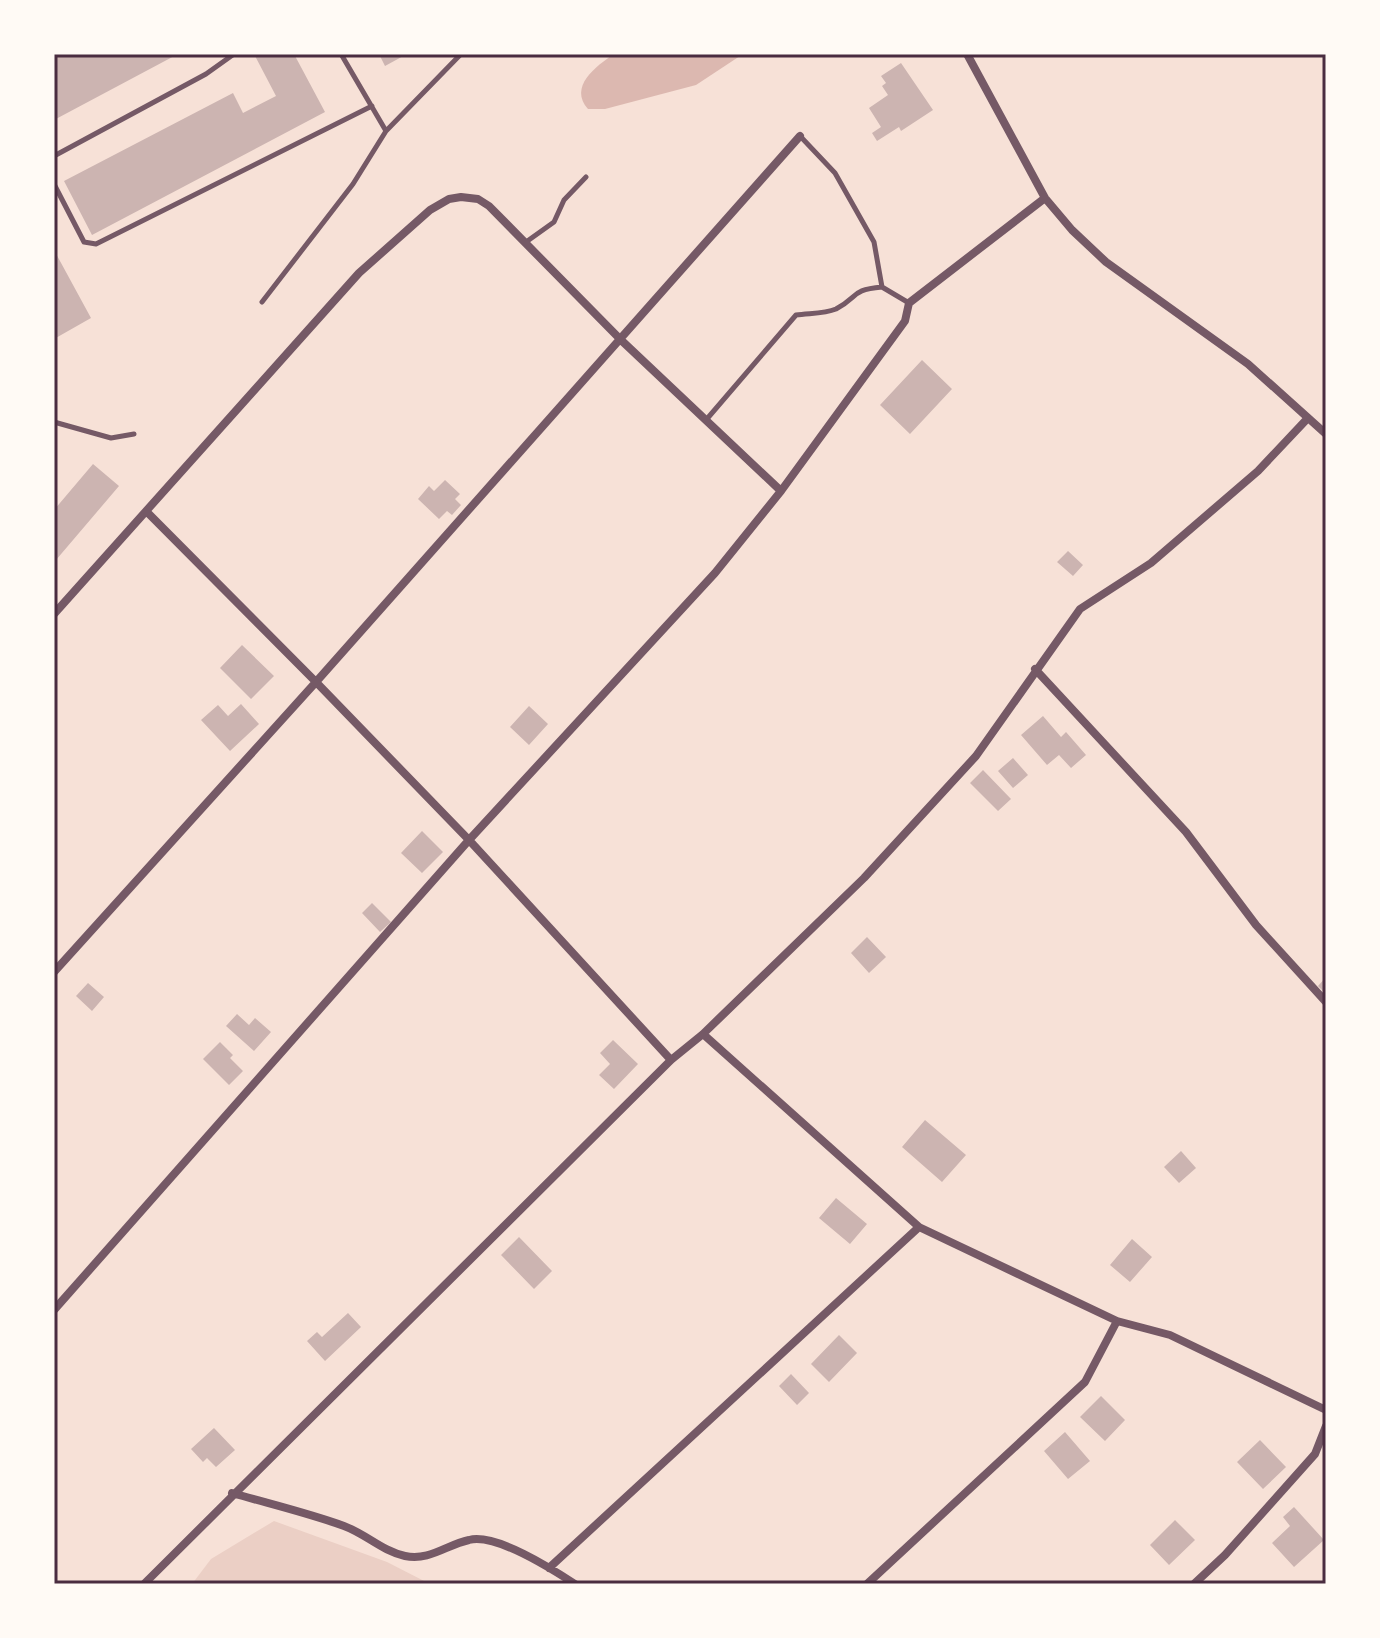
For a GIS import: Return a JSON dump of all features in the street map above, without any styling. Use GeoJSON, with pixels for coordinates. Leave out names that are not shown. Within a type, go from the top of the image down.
{"type":"FeatureCollection","features":[{"type":"Feature","properties":{"kind":"street"},"geometry":{"type":"LineString","coordinates":[[967,54],[1045,198],[1072,230],[1106,262],[1248,364],[1326,434]]}},
{"type":"Feature","properties":{"kind":"street"},"geometry":{"type":"LineString","coordinates":[[54,972],[316,682],[800,136]]}},
{"type":"Feature","properties":{"kind":"street"},"geometry":{"type":"LineString","coordinates":[[54,1310],[469,840],[715,573],[781,491],[905,321],[909,303],[1045,198]]}},
{"type":"Feature","properties":{"kind":"street"},"geometry":{"type":"LineString","coordinates":[[54,614],[359,273],[430,210],[449,199],[478,199],[489,206],[621,340],[781,491]]}},
{"type":"Feature","properties":{"kind":"street"},"geometry":{"type":"LineString","coordinates":[[144,1584],[232,1493],[671,1060],[703,1034],[864,878],[976,756],[1080,609],[1151,563],[1258,471],[1307,419]]}},
{"type":"Feature","properties":{"kind":"street"},"geometry":{"type":"LineString","coordinates":[[147,512],[469,840],[671,1060]]}},
{"type":"Feature","properties":{"kind":"street"},"geometry":{"type":"LineString","coordinates":[[1035,669],[1186,832],[1256,925],[1326,1002]]}},
{"type":"Feature","properties":{"kind":"street"},"geometry":{"type":"LineString","coordinates":[[703,1034],[919,1227],[1117,1321],[1170,1335],[1326,1410]]}},
{"type":"Feature","properties":{"kind":"street"},"geometry":{"type":"LineString","coordinates":[[549,1568],[919,1227]]}},
{"type":"Feature","properties":{"kind":"street"},"geometry":{"type":"LineString","coordinates":[[867,1584],[1085,1382],[1117,1321]]}},
{"type":"Feature","properties":{"kind":"street"},"geometry":{"type":"LineString","coordinates":[[1194,1584],[1225,1555],[1315,1454],[1326,1426]]}},
{"type":"Feature","properties":{"kind":"street"},"geometry":{"type":"LineString","coordinates":[[232,1493],[347,1527],[385,1550],[417,1558],[430,1556],[461,1542],[480,1538],[492,1541],[575,1584]]}},
{"type":"Feature","properties":{"kind":"lane"},"geometry":{"type":"LineString","coordinates":[[54,156],[206,74],[234,54]]}},
{"type":"Feature","properties":{"kind":"lane"},"geometry":{"type":"LineString","coordinates":[[341,54],[386,131]]}},
{"type":"Feature","properties":{"kind":"lane"},"geometry":{"type":"LineString","coordinates":[[262,302],[353,184],[386,131],[461,54]]}},
{"type":"Feature","properties":{"kind":"lane"},"geometry":{"type":"LineString","coordinates":[[54,184],[84,242],[96,244],[372,106]]}},
{"type":"Feature","properties":{"kind":"lane"},"geometry":{"type":"LineString","coordinates":[[800,136],[835,173],[874,242],[882,287]]}},
{"type":"Feature","properties":{"kind":"lane"},"geometry":{"type":"LineString","coordinates":[[525,242],[554,222],[564,200],[586,177]]}},
{"type":"Feature","properties":{"kind":"lane"},"geometry":{"type":"LineString","coordinates":[[706,420],[796,315],[828,312],[860,289],[882,287],[909,303]]}},
{"type":"Feature","properties":{"kind":"lane"},"geometry":{"type":"LineString","coordinates":[[54,422],[111,438],[134,434]]}},
{"type":"Feature","properties":{"kind":"shaded area"},"geometry":{"type":"Polygon","coordinates":[[[614,54],[743,54],[696,85],[605,109],[588,109],[581,93],[583,85],[593,71],[614,54]]]}},
{"type":"Feature","properties":{"kind":"shaded area"},"geometry":{"type":"Polygon","coordinates":[[[274,1521],[387,1562],[430,1584],[192,1584],[211,1559],[274,1521]]]}},
{"type":"Feature","properties":{"kind":"building"},"geometry":{"type":"Polygon","coordinates":[[[54,54],[178,54],[54,120],[54,54]]]}},
{"type":"Feature","properties":{"kind":"building"},"geometry":{"type":"Polygon","coordinates":[[[254,54],[294,54],[325,112],[92,235],[64,181],[233,93],[243,113],[276,96],[254,54]]]}},
{"type":"Feature","properties":{"kind":"building"},"geometry":{"type":"Polygon","coordinates":[[[379,54],[407,54],[385,66],[379,54]]]}},
{"type":"Feature","properties":{"kind":"building"},"geometry":{"type":"Polygon","coordinates":[[[901,63],[933,110],[901,131],[899,127],[877,141],[872,133],[881,127],[869,108],[888,95],[882,86],[886,83],[881,76],[901,63]]]}},
{"type":"Feature","properties":{"kind":"building"},"geometry":{"type":"Polygon","coordinates":[[[54,250],[91,318],[54,339],[54,250]]]}},
{"type":"Feature","properties":{"kind":"building"},"geometry":{"type":"Polygon","coordinates":[[[922,360],[952,389],[910,434],[880,405],[922,360]]]}},
{"type":"Feature","properties":{"kind":"building"},"geometry":{"type":"Polygon","coordinates":[[[93,464],[119,486],[56,560],[54,510],[93,464]]]}},
{"type":"Feature","properties":{"kind":"building"},"geometry":{"type":"Polygon","coordinates":[[[445,480],[460,494],[455,499],[461,505],[452,515],[447,511],[439,519],[418,499],[429,486],[434,491],[445,480]]]}},
{"type":"Feature","properties":{"kind":"building"},"geometry":{"type":"Polygon","coordinates":[[[1068,551],[1083,565],[1073,576],[1057,562],[1068,551]]]}},
{"type":"Feature","properties":{"kind":"building"},"geometry":{"type":"Polygon","coordinates":[[[242,645],[274,676],[251,699],[220,668],[242,645]]]}},
{"type":"Feature","properties":{"kind":"building"},"geometry":{"type":"Polygon","coordinates":[[[241,704],[259,724],[230,751],[201,720],[218,705],[228,716],[241,704]]]}},
{"type":"Feature","properties":{"kind":"building"},"geometry":{"type":"Polygon","coordinates":[[[529,706],[548,724],[529,745],[510,727],[529,706]]]}},
{"type":"Feature","properties":{"kind":"building"},"geometry":{"type":"Polygon","coordinates":[[[1043,716],[1061,737],[1066,732],[1086,755],[1071,768],[1059,755],[1047,765],[1021,735],[1043,716]]]}},
{"type":"Feature","properties":{"kind":"building"},"geometry":{"type":"Polygon","coordinates":[[[1013,758],[1028,775],[1013,788],[998,771],[1013,758]]]}},
{"type":"Feature","properties":{"kind":"building"},"geometry":{"type":"Polygon","coordinates":[[[983,770],[1011,799],[998,811],[970,783],[983,770]]]}},
{"type":"Feature","properties":{"kind":"building"},"geometry":{"type":"Polygon","coordinates":[[[422,831],[443,852],[422,873],[401,853],[422,831]]]}},
{"type":"Feature","properties":{"kind":"building"},"geometry":{"type":"Polygon","coordinates":[[[372,903],[391,922],[380,932],[362,913],[372,903]]]}},
{"type":"Feature","properties":{"kind":"building"},"geometry":{"type":"Polygon","coordinates":[[[867,937],[886,957],[869,973],[851,953],[867,937]]]}},
{"type":"Feature","properties":{"kind":"building"},"geometry":{"type":"Polygon","coordinates":[[[1326,977],[1326,994],[1318,986],[1326,977]]]}},
{"type":"Feature","properties":{"kind":"building"},"geometry":{"type":"Polygon","coordinates":[[[88,983],[104,997],[92,1011],[76,996],[88,983]]]}},
{"type":"Feature","properties":{"kind":"building"},"geometry":{"type":"Polygon","coordinates":[[[237,1014],[249,1025],[255,1018],[271,1032],[254,1051],[226,1026],[237,1014]]]}},
{"type":"Feature","properties":{"kind":"building"},"geometry":{"type":"Polygon","coordinates":[[[613,1040],[638,1064],[614,1089],[599,1075],[610,1064],[600,1053],[613,1040]]]}},
{"type":"Feature","properties":{"kind":"building"},"geometry":{"type":"Polygon","coordinates":[[[220,1042],[243,1071],[229,1085],[203,1059],[220,1042]]]}},
{"type":"Feature","properties":{"kind":"building"},"geometry":{"type":"Polygon","coordinates":[[[925,1120],[966,1155],[942,1182],[902,1147],[925,1120]]]}},
{"type":"Feature","properties":{"kind":"building"},"geometry":{"type":"Polygon","coordinates":[[[1181,1151],[1196,1168],[1179,1183],[1164,1167],[1181,1151]]]}},
{"type":"Feature","properties":{"kind":"building"},"geometry":{"type":"Polygon","coordinates":[[[836,1198],[867,1224],[850,1244],[819,1218],[836,1198]]]}},
{"type":"Feature","properties":{"kind":"building"},"geometry":{"type":"Polygon","coordinates":[[[519,1237],[552,1271],[534,1289],[501,1255],[519,1237]]]}},
{"type":"Feature","properties":{"kind":"building"},"geometry":{"type":"Polygon","coordinates":[[[1132,1239],[1152,1257],[1130,1282],[1110,1265],[1132,1239]]]}},
{"type":"Feature","properties":{"kind":"building"},"geometry":{"type":"Polygon","coordinates":[[[348,1313],[361,1327],[325,1361],[307,1341],[317,1332],[322,1337],[348,1313]]]}},
{"type":"Feature","properties":{"kind":"building"},"geometry":{"type":"Polygon","coordinates":[[[839,1335],[857,1353],[829,1382],[811,1364],[839,1335]]]}},
{"type":"Feature","properties":{"kind":"building"},"geometry":{"type":"Polygon","coordinates":[[[791,1374],[809,1393],[797,1405],[779,1386],[791,1374]]]}},
{"type":"Feature","properties":{"kind":"building"},"geometry":{"type":"Polygon","coordinates":[[[1101,1396],[1125,1420],[1105,1441],[1080,1417],[1101,1396]]]}},
{"type":"Feature","properties":{"kind":"building"},"geometry":{"type":"Polygon","coordinates":[[[214,1428],[235,1450],[216,1467],[207,1458],[203,1462],[191,1449],[214,1428]]]}},
{"type":"Feature","properties":{"kind":"building"},"geometry":{"type":"Polygon","coordinates":[[[1065,1432],[1090,1461],[1068,1479],[1044,1451],[1065,1432]]]}},
{"type":"Feature","properties":{"kind":"building"},"geometry":{"type":"Polygon","coordinates":[[[1260,1440],[1286,1467],[1263,1489],[1237,1462],[1260,1440]]]}},
{"type":"Feature","properties":{"kind":"building"},"geometry":{"type":"Polygon","coordinates":[[[1294,1507],[1324,1540],[1294,1567],[1272,1543],[1290,1526],[1283,1517],[1294,1507]]]}},
{"type":"Feature","properties":{"kind":"building"},"geometry":{"type":"Polygon","coordinates":[[[1175,1520],[1195,1540],[1169,1565],[1150,1545],[1175,1520]]]}}]}
